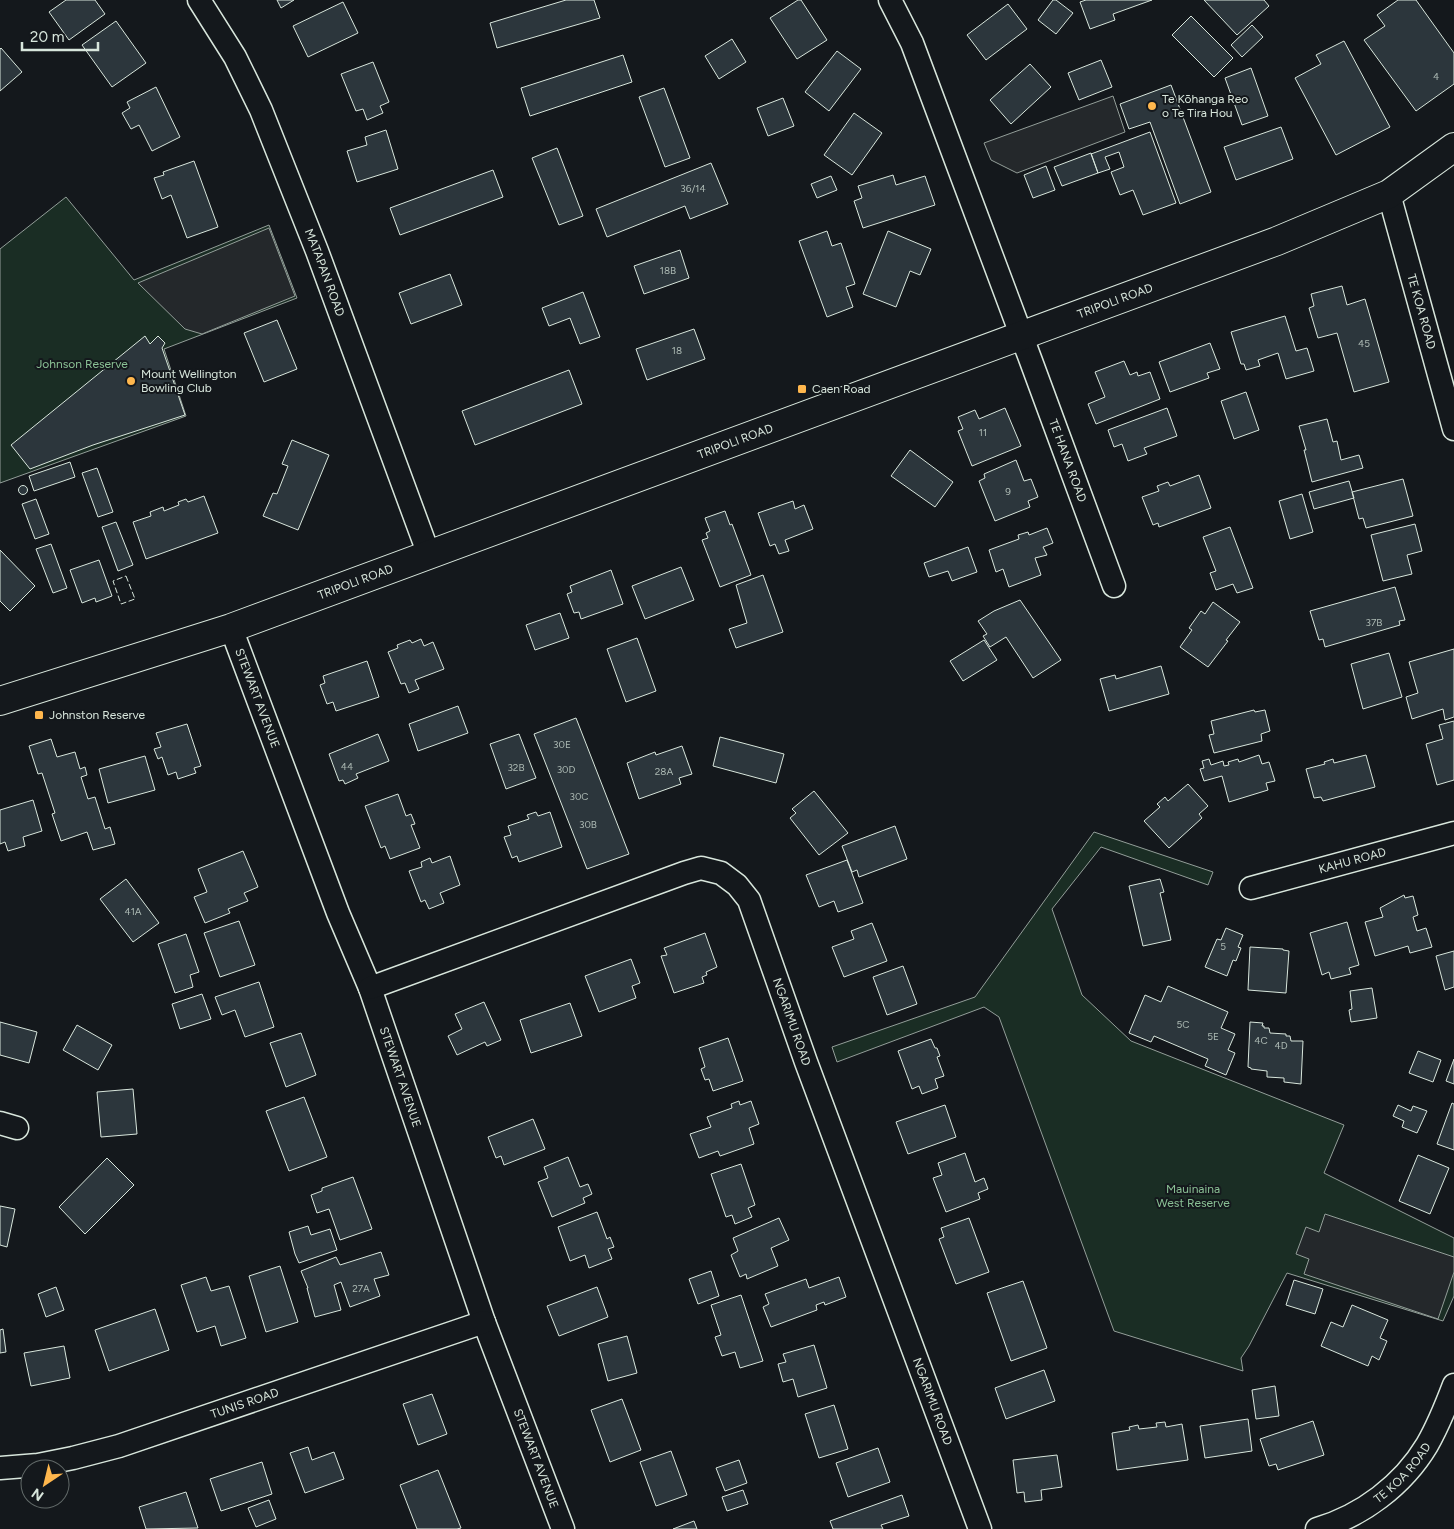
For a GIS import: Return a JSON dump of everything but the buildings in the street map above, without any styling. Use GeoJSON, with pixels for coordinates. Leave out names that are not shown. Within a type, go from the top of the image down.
{"type":"FeatureCollection","features":[{"type":"Feature","properties":{"kind":"street","name":"MATAPAN ROAD"},"geometry":{"type":"LineString","coordinates":[[199,0],[235,57],[261,110],[318,250],[429,554]]}},
{"type":"Feature","properties":{"kind":"street"},"geometry":{"type":"LineString","coordinates":[[890,0],[912,43],[1021,336]]}},
{"type":"Feature","properties":{"kind":"street","name":"TRIPOLI ROAD"},"geometry":{"type":"LineString","coordinates":[[0,701],[231,628],[362,581],[429,554],[1277,240],[1389,194],[1454,147]]}},
{"type":"Feature","properties":{"kind":"street","name":"TE KOA ROAD"},"geometry":{"type":"LineString","coordinates":[[1389,194],[1454,429]]}},
{"type":"Feature","properties":{"kind":"street","name":"TE HANA ROAD"},"geometry":{"type":"LineString","coordinates":[[1021,336],[1114,586]]}},
{"type":"Feature","properties":{"kind":"street","name":"STEWART AVENUE"},"geometry":{"type":"LineString","coordinates":[[231,628],[334,905],[370,988],[484,1322],[562,1529]]}},
{"type":"Feature","properties":{"kind":"street","name":"KAHU ROAD"},"geometry":{"type":"LineString","coordinates":[[1251,888],[1454,833]]}},
{"type":"Feature","properties":{"kind":"street","name":"NGARIMU ROAD"},"geometry":{"type":"LineString","coordinates":[[370,988],[701,868],[722,873],[737,885],[748,900],[806,1062],[980,1529]]}},
{"type":"Feature","properties":{"kind":"street","name":"TUNIS ROAD"},"geometry":{"type":"LineString","coordinates":[[0,1468],[38,1465],[119,1446],[484,1322]]}},
{"type":"Feature","properties":{"kind":"street","name":"TE KOA ROAD"},"geometry":{"type":"LineString","coordinates":[[1316,1529],[1330,1525],[1357,1512],[1382,1496],[1406,1474],[1427,1446],[1444,1412],[1454,1385]]}},
{"type":"Feature","properties":{"kind":"green space","name":"Johnson Reserve"},"geometry":{"type":"Polygon","coordinates":[[[66,197],[134,280],[269,225],[297,298],[164,349],[186,416],[0,483],[0,249],[66,197]]]}},
{"type":"Feature","properties":{"kind":"green space","name":"Mauinaina West Reserve"},"geometry":{"type":"Polygon","coordinates":[[[1094,832],[1213,872],[1208,885],[1101,847],[1052,909],[1082,995],[1131,1041],[1344,1125],[1324,1173],[1454,1238],[1454,1296],[1443,1321],[1287,1273],[1241,1358],[1243,1371],[1114,1331],[999,1017],[984,1007],[837,1062],[832,1047],[975,997],[1094,832]]]}},
{"type":"Feature","properties":{"kind":"shaded area"},"geometry":{"type":"Polygon","coordinates":[[[1113,96],[1125,132],[1017,173],[991,160],[984,143],[1113,96]]]}},
{"type":"Feature","properties":{"kind":"shaded area"},"geometry":{"type":"Polygon","coordinates":[[[269,228],[295,296],[202,334],[185,329],[138,283],[269,228]]]}},
{"type":"Feature","properties":{"kind":"shaded area"},"geometry":{"type":"Polygon","coordinates":[[[1325,1214],[1454,1257],[1454,1272],[1438,1319],[1304,1274],[1309,1259],[1296,1254],[1306,1227],[1319,1232],[1325,1214]]]}},
{"type":"Feature","properties":{"kind":"fence"},"geometry":{"type":"LineString","coordinates":[[126,576],[135,599],[121,604],[113,581],[126,576]]}},
{"type":"Feature","properties":{"kind":"place","name":"Te Kōhanga Reo o Te Tira Hou"},"geometry":{"type":"Point","coordinates":[1152,106]}},
{"type":"Feature","properties":{"kind":"place","name":"Mount Wellington Bowling Club"},"geometry":{"type":"Point","coordinates":[131,381]}},
{"type":"Feature","properties":{"kind":"place","name":"Caen Road"},"geometry":{"type":"Point","coordinates":[802,389]}},
{"type":"Feature","properties":{"kind":"place","name":"Johnston Reserve"},"geometry":{"type":"Point","coordinates":[39,715]}}]}
